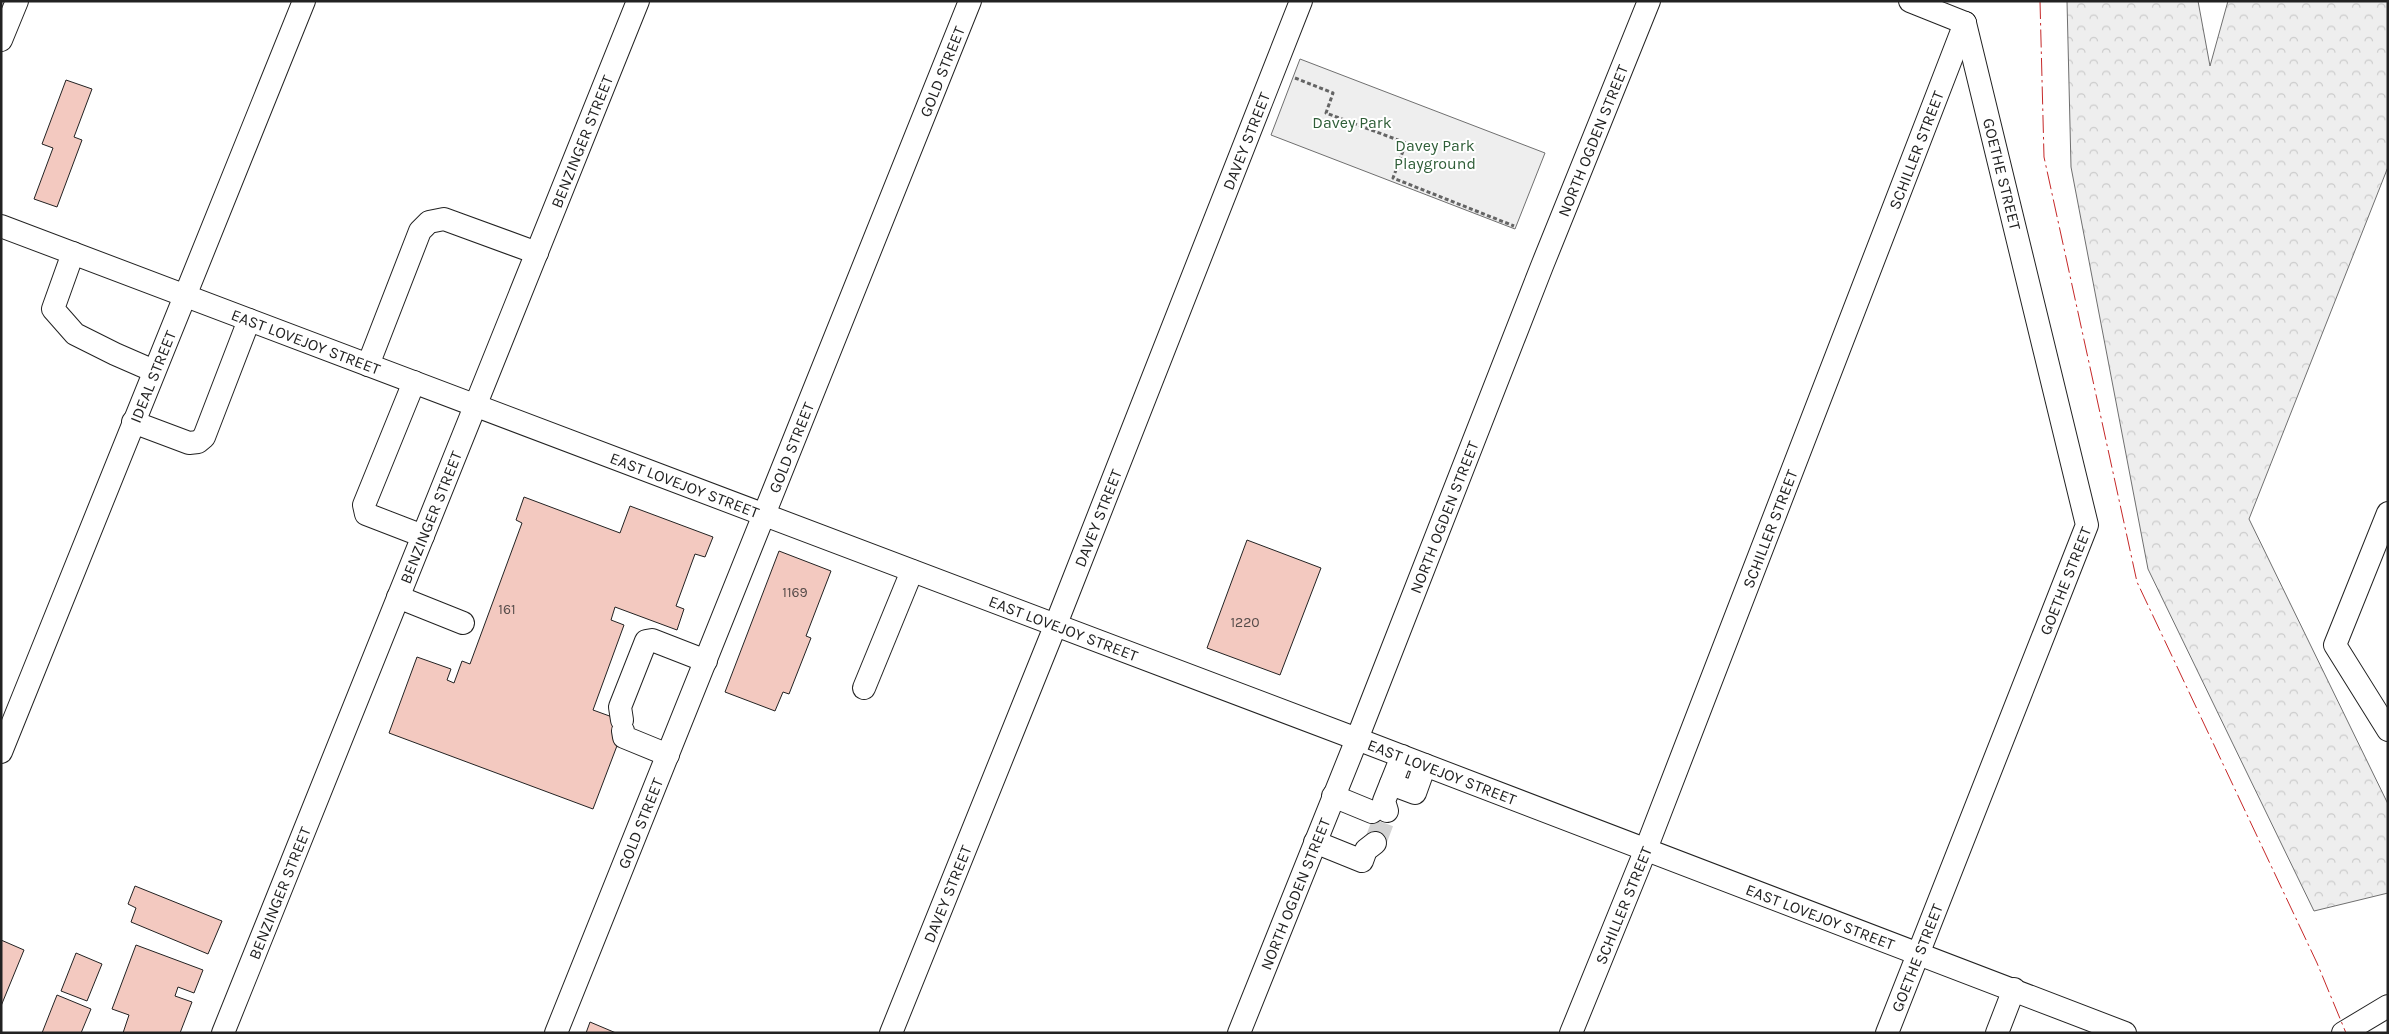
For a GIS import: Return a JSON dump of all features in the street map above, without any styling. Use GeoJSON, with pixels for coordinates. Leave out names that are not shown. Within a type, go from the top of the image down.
{"type":"FeatureCollection","features":[{"type":"Feature","properties":{"kind":"street"},"geometry":{"type":"LineString","coordinates":[[1,40],[17,1]]}},
{"type":"Feature","properties":{"kind":"street","name":"IDEAL STREET"},"geometry":{"type":"LineString","coordinates":[[1,752],[304,1]]}},
{"type":"Feature","properties":{"kind":"street","name":"BENZINGER STREET"},"geometry":{"type":"LineString","coordinates":[[223,1033],[638,1]]}},
{"type":"Feature","properties":{"kind":"street","name":"GOLD STREET"},"geometry":{"type":"LineString","coordinates":[[556,1033],[970,1]]}},
{"type":"Feature","properties":{"kind":"street","name":"DAVEY STREET"},"geometry":{"type":"LineString","coordinates":[[891,1033],[1056,624],[1301,1]]}},
{"type":"Feature","properties":{"kind":"street","name":"NORTH OGDEN STREET"},"geometry":{"type":"LineString","coordinates":[[1239,1033],[1542,266],[1649,1]]}},
{"type":"Feature","properties":{"kind":"street"},"geometry":{"type":"LineString","coordinates":[[1910,1],[1965,23]]}},
{"type":"Feature","properties":{"kind":"street","name":"SCHILLER STREET"},"geometry":{"type":"LineString","coordinates":[[1571,1033],[1646,848],[1965,23]]}},
{"type":"Feature","properties":{"kind":"street","name":"GOETHE STREET"},"geometry":{"type":"LineString","coordinates":[[1889,1032],[2087,525],[1965,23]]}},
{"type":"Feature","properties":{"kind":"street"},"geometry":{"type":"LineString","coordinates":[[368,365],[420,231],[429,222],[444,219],[537,253]]}},
{"type":"Feature","properties":{"kind":"street","name":"EAST LOVEJOY STREET"},"geometry":{"type":"LineString","coordinates":[[1,226],[1357,738],[1919,952],[2124,1033]]}},
{"type":"Feature","properties":{"kind":"street"},"geometry":{"type":"LineString","coordinates":[[73,253],[53,308],[75,334],[114,354],[154,371]]}},
{"type":"Feature","properties":{"kind":"street"},"geometry":{"type":"LineString","coordinates":[[133,422],[189,443],[198,442],[204,437],[249,320]]}},
{"type":"Feature","properties":{"kind":"street"},"geometry":{"type":"LineString","coordinates":[[414,382],[364,505],[366,514],[423,536]]}},
{"type":"Feature","properties":{"kind":"street"},"geometry":{"type":"LineString","coordinates":[[2388,513],[2335,645],[2388,730]]}},
{"type":"Feature","properties":{"kind":"street"},"geometry":{"type":"LineString","coordinates":[[864,688],[912,571]]}},
{"type":"Feature","properties":{"kind":"street"},"geometry":{"type":"LineString","coordinates":[[398,597],[463,623]]}},
{"type":"Feature","properties":{"kind":"street"},"geometry":{"type":"LineString","coordinates":[[668,755],[624,738],[620,708],[646,641],[652,640],[706,661]]}},
{"type":"Feature","properties":{"kind":"street"},"geometry":{"type":"LineString","coordinates":[[1382,803],[1402,756]]}},
{"type":"Feature","properties":{"kind":"street"},"geometry":{"type":"LineString","coordinates":[[1333,796],[1382,803],[1415,793],[1426,765]]}},
{"type":"Feature","properties":{"kind":"street"},"geometry":{"type":"LineString","coordinates":[[1314,842],[1362,860],[1368,844]]}},
{"type":"Feature","properties":{"kind":"street"},"geometry":{"type":"LineString","coordinates":[[1997,1033],[2014,989]]}},
{"type":"Feature","properties":{"kind":"street"},"geometry":{"type":"LineString","coordinates":[[2343,1033],[2388,1006]]}},
{"type":"Feature","properties":{"kind":"path"},"geometry":{"type":"LineString","coordinates":[[1295,78],[1333,93],[1326,113],[1406,144],[1394,178],[1514,226]]}},
{"type":"Feature","properties":{"kind":"green space"},"geometry":{"type":"Polygon","coordinates":[[[2067,1],[2198,1],[2210,66],[2228,1],[2388,1],[2388,167],[2249,519],[2388,804],[2388,893],[2314,911],[2148,569],[2071,167],[2067,1]]]}},
{"type":"Feature","properties":{"kind":"green space","name":"Davey Park"},"geometry":{"type":"Polygon","coordinates":[[[1300,59],[1545,153],[1515,229],[1271,135],[1300,59]]]}},
{"type":"Feature","properties":{"kind":"building"},"geometry":{"type":"Polygon","coordinates":[[[66,80],[92,89],[74,137],[82,140],[57,207],[34,199],[53,148],[42,144],[66,80]]]}},
{"type":"Feature","properties":{"kind":"building"},"geometry":{"type":"Polygon","coordinates":[[[524,497],[620,533],[630,506],[713,537],[705,557],[695,554],[676,606],[684,609],[677,630],[615,607],[611,620],[624,625],[593,710],[626,722],[593,809],[389,733],[417,657],[451,669],[447,680],[454,683],[462,661],[470,664],[522,523],[516,520],[524,497]]]}},
{"type":"Feature","properties":{"kind":"building"},"geometry":{"type":"Polygon","coordinates":[[[1247,540],[1321,568],[1280,675],[1207,648],[1247,540]]]}},
{"type":"Feature","properties":{"kind":"building"},"geometry":{"type":"Polygon","coordinates":[[[779,551],[831,571],[806,636],[811,638],[789,694],[783,692],[775,711],[725,692],[779,551]]]}},
{"type":"Feature","properties":{"kind":"building"},"geometry":{"type":"Polygon","coordinates":[[[135,886],[222,921],[208,954],[131,922],[136,908],[128,904],[135,886]]]}},
{"type":"Feature","properties":{"kind":"building"},"geometry":{"type":"Polygon","coordinates":[[[1,940],[24,950],[1,1006],[1,940]]]}},
{"type":"Feature","properties":{"kind":"building"},"geometry":{"type":"Polygon","coordinates":[[[136,945],[203,970],[194,993],[178,987],[175,996],[192,1002],[180,1033],[123,1033],[129,1015],[112,1009],[136,945]]]}},
{"type":"Feature","properties":{"kind":"building"},"geometry":{"type":"Polygon","coordinates":[[[76,953],[102,964],[87,1001],[61,991],[76,953]]]}},
{"type":"Feature","properties":{"kind":"building"},"geometry":{"type":"Polygon","coordinates":[[[57,995],[91,1009],[81,1033],[42,1033],[57,995]]]}},
{"type":"Feature","properties":{"kind":"building"},"geometry":{"type":"Polygon","coordinates":[[[590,1022],[616,1033],[586,1033],[590,1022]]]}},
{"type":"Feature","properties":{"kind":"tunnel"},"geometry":{"type":"LineString","coordinates":[[1375,843],[1387,811]]}},
{"type":"Feature","properties":{"kind":"power"},"geometry":{"type":"LineString","coordinates":[[2040,1],[2044,157],[2137,582],[2317,963],[2346,1033]]}},
{"type":"Feature","properties":{"kind":"park label","name":"Davey Park Playground"},"geometry":{"type":"Point","coordinates":[1435,154]}}]}
